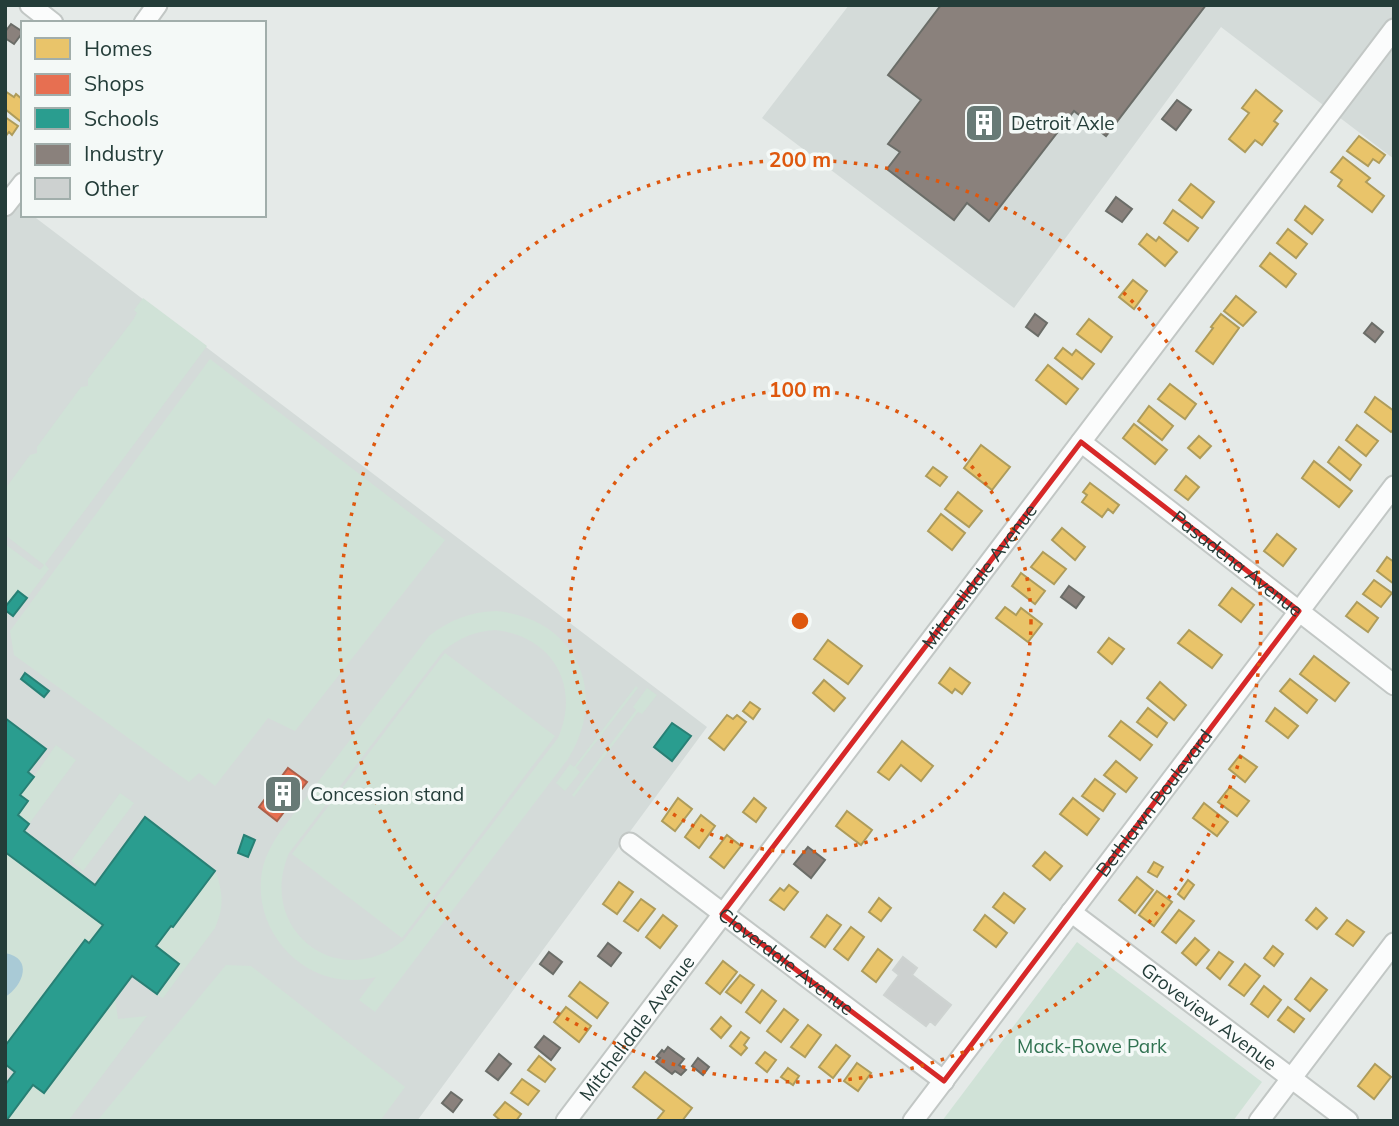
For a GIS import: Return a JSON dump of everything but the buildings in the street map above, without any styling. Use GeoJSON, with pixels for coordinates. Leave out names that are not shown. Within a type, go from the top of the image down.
{"type":"FeatureCollection","features":[{"type":"Feature","properties":{"kind":"street"},"geometry":{"type":"LineString","coordinates":[[30,5],[50,21]]}},
{"type":"Feature","properties":{"kind":"street"},"geometry":{"type":"LineString","coordinates":[[145,21],[157,5]]}},
{"type":"Feature","properties":{"kind":"street","name":"Mitchelldale Avenue"},"geometry":{"type":"LineString","coordinates":[[566,1121],[1394,30]]}},
{"type":"Feature","properties":{"kind":"street"},"geometry":{"type":"LineString","coordinates":[[5,206],[21,186]]}},
{"type":"Feature","properties":{"kind":"street","name":"Pasadena Avenue"},"geometry":{"type":"LineString","coordinates":[[1081,442],[1394,685]]}},
{"type":"Feature","properties":{"kind":"street","name":"Bethlawn Boulevard"},"geometry":{"type":"LineString","coordinates":[[913,1121],[1394,486]]}},
{"type":"Feature","properties":{"kind":"street","name":"Cloverdale Avenue"},"geometry":{"type":"LineString","coordinates":[[630,843],[944,1081]]}},
{"type":"Feature","properties":{"kind":"street","name":"Groveview Avenue"},"geometry":{"type":"LineString","coordinates":[[1070,912],[1348,1121]]}},
{"type":"Feature","properties":{"kind":"street"},"geometry":{"type":"LineString","coordinates":[[1259,1121],[1394,943]]}},
{"type":"Feature","properties":{"kind":"highlighted area"},"geometry":{"type":"Polygon","coordinates":[[[1081,442],[1299,611],[944,1081],[722,914],[1081,442]]]}},
{"type":"Feature","properties":{"kind":"shaded area"},"geometry":{"type":"Polygon","coordinates":[[[849,5],[1394,5],[1394,159],[1221,27],[1014,308],[762,118],[849,5]]]}},
{"type":"Feature","properties":{"kind":"shaded area"},"geometry":{"type":"Polygon","coordinates":[[[9,198],[21,207],[21,217],[35,217],[707,727],[417,1121],[5,1121],[5,203],[9,198]]]}},
{"type":"Feature","properties":{"kind":"green space"},"geometry":{"type":"Polygon","coordinates":[[[143,298],[207,346],[45,564],[49,569],[27,598],[5,607],[5,544],[40,570],[44,565],[5,535],[5,489],[30,455],[37,453],[37,447],[81,387],[88,386],[88,379],[133,320],[137,313],[134,310],[143,298]]]}},
{"type":"Feature","properties":{"kind":"green space"},"geometry":{"type":"Polygon","coordinates":[[[210,359],[445,540],[295,731],[268,718],[215,786],[199,773],[189,782],[14,655],[10,631],[210,359]]]}},
{"type":"Feature","properties":{"kind":"green space"},"geometry":{"type":"Polygon","coordinates":[[[496,611],[523,617],[546,628],[565,643],[577,663],[585,685],[586,709],[580,734],[568,759],[375,1012],[359,1000],[376,977],[348,980],[320,974],[304,966],[278,941],[263,908],[263,866],[280,832],[429,636],[460,618],[496,611]],[[495,630],[481,632],[461,639],[443,651],[289,853],[282,881],[284,907],[294,929],[310,946],[330,957],[354,960],[379,955],[404,940],[558,738],[566,700],[563,682],[546,653],[515,634],[495,630]]]}},
{"type":"Feature","properties":{"kind":"green space"},"geometry":{"type":"Polygon","coordinates":[[[445,653],[555,736],[402,938],[292,854],[445,653]]]}},
{"type":"Feature","properties":{"kind":"green space"},"geometry":{"type":"Polygon","coordinates":[[[636,686],[638,688],[576,768],[580,772],[565,791],[556,783],[570,764],[574,767],[636,686]]]}},
{"type":"Feature","properties":{"kind":"green space"},"geometry":{"type":"Polygon","coordinates":[[[647,688],[657,695],[642,714],[638,712],[574,797],[572,795],[636,710],[633,707],[647,688]]]}},
{"type":"Feature","properties":{"kind":"green space"},"geometry":{"type":"Polygon","coordinates":[[[56,745],[76,760],[29,824],[18,815],[28,801],[21,795],[56,745]]]}},
{"type":"Feature","properties":{"kind":"green space"},"geometry":{"type":"Polygon","coordinates":[[[120,793],[134,803],[83,871],[71,861],[120,793]]]}},
{"type":"Feature","properties":{"kind":"green space"},"geometry":{"type":"Polygon","coordinates":[[[5,852],[103,925],[89,943],[85,940],[5,1046],[5,852]]]}},
{"type":"Feature","properties":{"kind":"green space"},"geometry":{"type":"Polygon","coordinates":[[[214,873],[219,882],[222,902],[215,928],[163,998],[157,995],[179,964],[157,945],[214,873]]]}},
{"type":"Feature","properties":{"kind":"green space","name":"Mack-Rowe Park"},"geometry":{"type":"Polygon","coordinates":[[[1077,942],[1262,1082],[1233,1121],[942,1121],[1077,942]]]}},
{"type":"Feature","properties":{"kind":"green space"},"geometry":{"type":"Polygon","coordinates":[[[226,965],[251,966],[405,1087],[380,1121],[97,1121],[226,965]]]}},
{"type":"Feature","properties":{"kind":"green space"},"geometry":{"type":"Polygon","coordinates":[[[115,998],[118,1019],[147,1016],[68,1121],[6,1121],[32,1085],[44,1093],[115,998]]]}},
{"type":"Feature","properties":{"kind":"water"},"geometry":{"type":"Polygon","coordinates":[[[5,953],[20,960],[23,973],[17,986],[5,997],[5,953]]]}},
{"type":"Feature","properties":{"kind":"place","name":"Detroit Axle"},"geometry":{"type":"Point","coordinates":[984,123]}},
{"type":"Feature","properties":{"kind":"place","name":"Concession stand"},"geometry":{"type":"Point","coordinates":[283,794]}}]}
